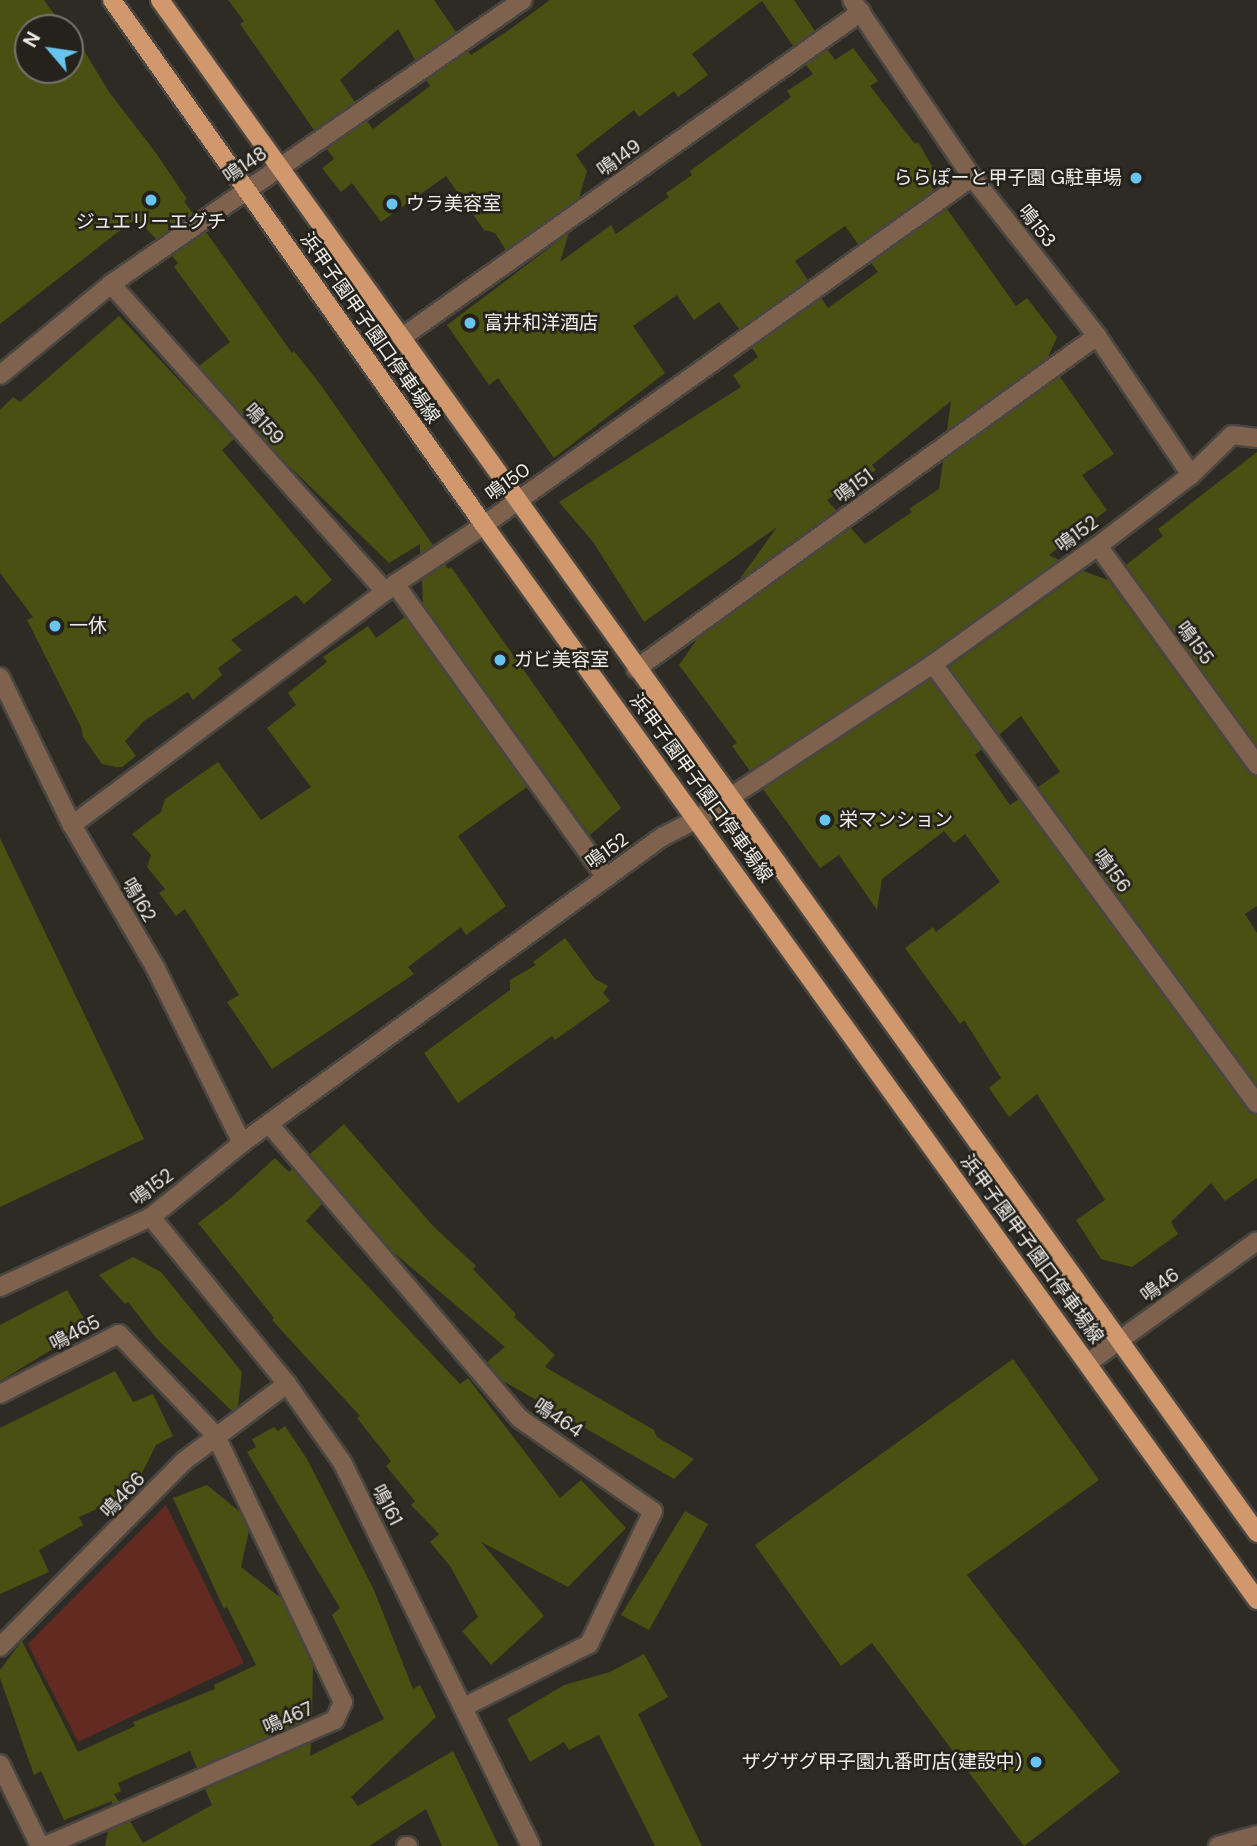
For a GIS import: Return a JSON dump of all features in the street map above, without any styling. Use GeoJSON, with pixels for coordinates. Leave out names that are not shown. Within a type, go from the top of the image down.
{"type":"FeatureCollection","features":[{"type":"Feature","properties":{"kind":"main road","name":"浜甲子園甲子園口停車場線"},"geometry":{"type":"LineString","coordinates":[[112,0],[484,525],[1257,1600]]}},
{"type":"Feature","properties":{"kind":"main road","name":"浜甲子園甲子園口停車場線"},"geometry":{"type":"LineString","coordinates":[[160,0],[278,168],[519,500],[636,669],[1257,1532]]}},
{"type":"Feature","properties":{"kind":"street","name":"鳴148"},"geometry":{"type":"LineString","coordinates":[[0,375],[111,284],[522,0]]}},
{"type":"Feature","properties":{"kind":"street","name":"鳴153"},"geometry":{"type":"LineString","coordinates":[[857,6],[972,177],[1097,336],[1191,475]]}},
{"type":"Feature","properties":{"kind":"street","name":"鳴149"},"geometry":{"type":"LineString","coordinates":[[401,338],[857,6]]}},
{"type":"Feature","properties":{"kind":"street","name":"鳴150"},"geometry":{"type":"LineString","coordinates":[[72,825],[390,588],[484,525],[972,177]]}},
{"type":"Feature","properties":{"kind":"street","name":"鳴159"},"geometry":{"type":"LineString","coordinates":[[111,284],[390,588],[606,878]]}},
{"type":"Feature","properties":{"kind":"street","name":"鳴151"},"geometry":{"type":"LineString","coordinates":[[636,669],[1097,336]]}},
{"type":"Feature","properties":{"kind":"street","name":"鳴152"},"geometry":{"type":"LineString","coordinates":[[0,1287],[151,1217],[242,1143],[662,837],[697,819],[933,664],[1098,545],[1191,475],[1232,435],[1257,438]]}},
{"type":"Feature","properties":{"kind":"street","name":"鳴155"},"geometry":{"type":"LineString","coordinates":[[1098,545],[1257,765]]}},
{"type":"Feature","properties":{"kind":"street","name":"鳴156"},"geometry":{"type":"LineString","coordinates":[[933,664],[1257,1104]]}},
{"type":"Feature","properties":{"kind":"street","name":"鳴162"},"geometry":{"type":"LineString","coordinates":[[0,677],[72,825],[156,970],[242,1143]]}},
{"type":"Feature","properties":{"kind":"street","name":"鳴464"},"geometry":{"type":"LineString","coordinates":[[269,1124],[519,1418],[653,1511],[589,1644],[464,1707]]}},
{"type":"Feature","properties":{"kind":"street","name":"鳴161"},"geometry":{"type":"LineString","coordinates":[[151,1217],[286,1384],[342,1462],[531,1846]]}},
{"type":"Feature","properties":{"kind":"street","name":"鳴46"},"geometry":{"type":"LineString","coordinates":[[1088,1363],[1257,1241]]}},
{"type":"Feature","properties":{"kind":"street","name":"鳴465"},"geometry":{"type":"LineString","coordinates":[[0,1394],[119,1334],[216,1436]]}},
{"type":"Feature","properties":{"kind":"street","name":"鳴466"},"geometry":{"type":"LineString","coordinates":[[0,1647],[184,1461],[286,1384]]}},
{"type":"Feature","properties":{"kind":"street","name":"鳴467"},"geometry":{"type":"LineString","coordinates":[[0,1764],[42,1846],[335,1720],[343,1702],[216,1436]]}},
{"type":"Feature","properties":{"kind":"street"},"geometry":{"type":"LineString","coordinates":[[1218,1846],[1257,1835]]}},
{"type":"Feature","properties":{"kind":"shaded area"},"geometry":{"type":"Polygon","coordinates":[[[166,1505],[244,1663],[78,1742],[28,1644],[166,1505]]]}},
{"type":"Feature","properties":{"kind":"building"},"geometry":{"type":"Polygon","coordinates":[[[0,0],[44,0],[54,14],[14,14],[14,84],[84,84],[84,50],[109,92],[187,199],[184,201],[193,214],[156,239],[136,218],[0,324],[0,0]]]}},
{"type":"Feature","properties":{"kind":"building"},"geometry":{"type":"Polygon","coordinates":[[[228,0],[434,0],[456,32],[415,60],[398,29],[340,80],[355,102],[314,130],[240,24],[244,21],[228,0]]]}},
{"type":"Feature","properties":{"kind":"building"},"geometry":{"type":"Polygon","coordinates":[[[550,0],[794,0],[815,31],[793,46],[762,1],[692,54],[708,75],[678,97],[674,91],[639,117],[634,110],[576,155],[587,171],[579,198],[506,250],[495,233],[484,230],[446,176],[381,222],[352,183],[341,192],[322,168],[334,159],[327,149],[367,121],[373,129],[430,86],[426,80],[468,51],[471,55],[550,0]]]}},
{"type":"Feature","properties":{"kind":"building"},"geometry":{"type":"Polygon","coordinates":[[[853,48],[878,81],[870,86],[915,144],[918,142],[936,173],[927,179],[934,190],[858,244],[845,226],[795,261],[808,280],[739,329],[719,302],[694,320],[677,295],[633,326],[665,373],[554,458],[498,378],[489,385],[447,325],[569,233],[560,262],[611,225],[616,234],[669,197],[666,193],[692,175],[690,171],[791,97],[787,91],[813,74],[806,65],[828,50],[835,60],[853,48]]]}},
{"type":"Feature","properties":{"kind":"building"},"geometry":{"type":"Polygon","coordinates":[[[947,209],[1016,306],[1027,298],[1057,337],[1048,357],[947,430],[951,401],[872,465],[876,470],[827,500],[836,510],[739,580],[777,527],[644,622],[593,542],[559,502],[741,387],[733,375],[758,357],[752,348],[821,298],[828,308],[878,272],[871,263],[947,209]]]}},
{"type":"Feature","properties":{"kind":"building"},"geometry":{"type":"Polygon","coordinates":[[[206,232],[292,353],[294,351],[320,384],[433,545],[420,554],[420,544],[389,563],[284,461],[199,366],[230,342],[174,267],[178,263],[172,256],[206,232]]]}},
{"type":"Feature","properties":{"kind":"building"},"geometry":{"type":"Polygon","coordinates":[[[119,316],[234,439],[222,450],[332,580],[304,604],[296,595],[231,640],[242,650],[218,668],[222,675],[193,700],[188,692],[144,721],[125,741],[136,756],[122,767],[116,767],[102,764],[83,737],[81,727],[27,620],[33,617],[0,573],[0,410],[13,397],[20,402],[119,316]]]}},
{"type":"Feature","properties":{"kind":"building"},"geometry":{"type":"Polygon","coordinates":[[[1060,377],[1114,454],[1082,475],[1107,510],[1049,555],[1059,560],[927,655],[750,771],[732,746],[737,743],[679,665],[698,638],[851,528],[865,544],[912,512],[909,509],[939,489],[943,461],[1060,377]]]}},
{"type":"Feature","properties":{"kind":"building"},"geometry":{"type":"Polygon","coordinates":[[[1257,452],[1257,746],[1126,565],[1163,536],[1158,529],[1257,452]]]}},
{"type":"Feature","properties":{"kind":"building"},"geometry":{"type":"Polygon","coordinates":[[[445,564],[448,569],[451,567],[621,808],[590,835],[423,604],[422,580],[445,564]]]}},
{"type":"Feature","properties":{"kind":"building"},"geometry":{"type":"Polygon","coordinates":[[[1083,571],[1108,580],[1248,772],[1257,776],[1257,906],[1245,914],[1257,933],[1257,1085],[1038,787],[1060,772],[1021,716],[999,735],[949,667],[1083,571]]]}},
{"type":"Feature","properties":{"kind":"building"},"geometry":{"type":"Polygon","coordinates":[[[405,617],[527,787],[458,836],[506,906],[466,935],[461,927],[408,967],[414,974],[272,1069],[227,1002],[239,995],[185,909],[176,916],[159,893],[165,889],[147,867],[151,855],[132,834],[161,812],[165,799],[218,762],[261,820],[311,787],[267,728],[296,705],[288,693],[327,662],[323,657],[368,626],[376,638],[405,617]]]}},
{"type":"Feature","properties":{"kind":"building"},"geometry":{"type":"Polygon","coordinates":[[[930,679],[982,749],[975,755],[1010,805],[1019,799],[1248,1111],[1257,1115],[1257,1178],[1225,1201],[1211,1183],[1171,1222],[1178,1234],[1132,1267],[1101,1259],[1076,1220],[1105,1200],[1037,1094],[1009,1117],[989,1088],[1001,1078],[964,1020],[960,1024],[905,948],[933,927],[936,932],[1000,882],[965,834],[954,843],[944,831],[882,879],[877,910],[839,855],[820,868],[763,789],[930,679]]]}},
{"type":"Feature","properties":{"kind":"building"},"geometry":{"type":"Polygon","coordinates":[[[0,838],[144,1139],[0,1207],[0,838]]]}},
{"type":"Feature","properties":{"kind":"building"},"geometry":{"type":"Polygon","coordinates":[[[565,938],[595,979],[608,986],[603,993],[610,1001],[555,1040],[552,1036],[458,1103],[424,1053],[510,990],[510,980],[536,965],[533,962],[565,938]]]}},
{"type":"Feature","properties":{"kind":"building"},"geometry":{"type":"Polygon","coordinates":[[[344,1124],[433,1226],[476,1266],[473,1269],[516,1314],[514,1317],[555,1355],[545,1367],[654,1430],[657,1437],[694,1459],[674,1479],[503,1381],[487,1362],[505,1347],[393,1252],[310,1154],[344,1124]]]}},
{"type":"Feature","properties":{"kind":"building"},"geometry":{"type":"Polygon","coordinates":[[[275,1158],[289,1172],[292,1169],[322,1204],[306,1221],[460,1384],[468,1378],[560,1498],[581,1480],[626,1528],[568,1587],[481,1542],[544,1616],[491,1665],[462,1631],[478,1617],[450,1566],[430,1542],[439,1534],[411,1505],[415,1501],[386,1466],[391,1461],[357,1418],[360,1416],[272,1320],[274,1318],[198,1223],[231,1198],[275,1158]]]}},
{"type":"Feature","properties":{"kind":"building"},"geometry":{"type":"Polygon","coordinates":[[[133,1257],[161,1272],[242,1372],[238,1406],[232,1411],[157,1339],[128,1302],[125,1304],[99,1275],[133,1257]]]}},
{"type":"Feature","properties":{"kind":"building"},"geometry":{"type":"Polygon","coordinates":[[[67,1290],[89,1327],[0,1381],[0,1325],[67,1290]]]}},
{"type":"Feature","properties":{"kind":"building"},"geometry":{"type":"Polygon","coordinates":[[[1013,1359],[1099,1480],[967,1575],[1120,1772],[1024,1846],[872,1643],[841,1666],[755,1545],[1013,1359]]]}},
{"type":"Feature","properties":{"kind":"building"},"geometry":{"type":"Polygon","coordinates":[[[115,1371],[133,1402],[153,1394],[173,1436],[156,1445],[132,1493],[79,1517],[83,1525],[39,1550],[49,1572],[0,1594],[0,1428],[115,1371]]]}},
{"type":"Feature","properties":{"kind":"building"},"geometry":{"type":"Polygon","coordinates":[[[285,1426],[307,1459],[374,1590],[413,1689],[420,1685],[436,1717],[351,1797],[358,1806],[453,1751],[499,1846],[442,1846],[426,1809],[369,1846],[105,1846],[108,1831],[130,1821],[143,1843],[212,1805],[205,1789],[311,1743],[310,1756],[384,1719],[332,1615],[340,1608],[247,1452],[256,1447],[252,1439],[274,1427],[278,1431],[285,1426]]]}},
{"type":"Feature","properties":{"kind":"building"},"geometry":{"type":"Polygon","coordinates":[[[207,1485],[239,1511],[249,1531],[241,1567],[281,1598],[313,1666],[312,1718],[197,1768],[190,1751],[118,1783],[121,1791],[114,1794],[119,1802],[112,1805],[112,1801],[64,1820],[41,1771],[34,1775],[0,1678],[0,1670],[22,1641],[78,1752],[135,1726],[133,1722],[215,1689],[214,1685],[256,1665],[227,1607],[224,1609],[173,1498],[207,1485]]]}},
{"type":"Feature","properties":{"kind":"building"},"geometry":{"type":"Polygon","coordinates":[[[685,1511],[708,1524],[649,1630],[621,1615],[685,1511]]]}},
{"type":"Feature","properties":{"kind":"building"},"geometry":{"type":"Polygon","coordinates":[[[644,1654],[668,1697],[638,1714],[702,1846],[655,1846],[599,1735],[569,1750],[564,1742],[530,1762],[507,1719],[564,1685],[610,1672],[644,1654]]]}},
{"type":"Feature","properties":{"kind":"place","name":"ららぽーと甲子園 G駐車場"},"geometry":{"type":"Point","coordinates":[1136,178]}},
{"type":"Feature","properties":{"kind":"place","name":"ジュエリーエグチ"},"geometry":{"type":"Point","coordinates":[151,200]}},
{"type":"Feature","properties":{"kind":"place","name":"ウラ美容室"},"geometry":{"type":"Point","coordinates":[392,204]}},
{"type":"Feature","properties":{"kind":"place","name":"富井和洋酒店"},"geometry":{"type":"Point","coordinates":[470,323]}},
{"type":"Feature","properties":{"kind":"place","name":"一休"},"geometry":{"type":"Point","coordinates":[55,626]}},
{"type":"Feature","properties":{"kind":"place","name":"ガビ美容室"},"geometry":{"type":"Point","coordinates":[500,660]}},
{"type":"Feature","properties":{"kind":"place","name":"栄マンション"},"geometry":{"type":"Point","coordinates":[825,820]}},
{"type":"Feature","properties":{"kind":"place","name":"ザグザグ甲子園九番町店(建設中)"},"geometry":{"type":"Point","coordinates":[1036,1762]}}]}
